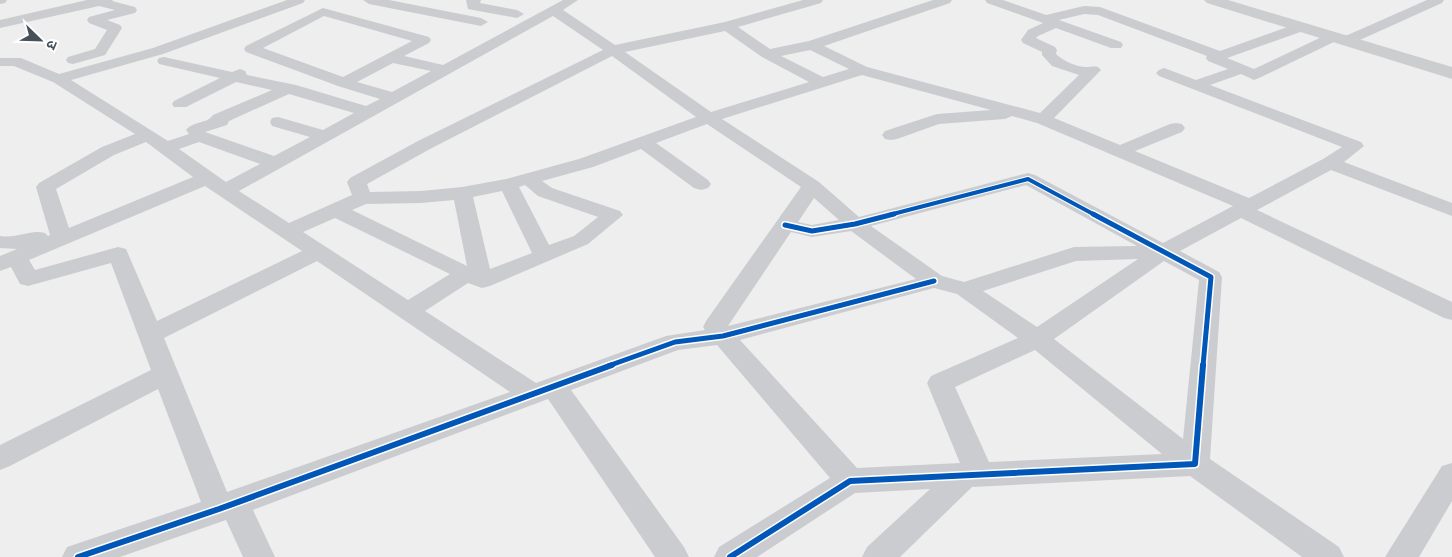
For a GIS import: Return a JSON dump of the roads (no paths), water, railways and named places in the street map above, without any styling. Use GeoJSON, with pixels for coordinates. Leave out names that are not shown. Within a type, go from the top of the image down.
{"type":"FeatureCollection","features":[{"type":"Feature","properties":{"kind":"main road"},"geometry":{"type":"LineString","coordinates":[[1212,0],[1452,73]]}},
{"type":"Feature","properties":{"kind":"street"},"geometry":{"type":"LineString","coordinates":[[0,62],[16,61],[53,69],[161,56],[299,0]]}},
{"type":"Feature","properties":{"kind":"street"},"geometry":{"type":"LineString","coordinates":[[369,0],[481,22]]}},
{"type":"Feature","properties":{"kind":"street"},"geometry":{"type":"LineString","coordinates":[[472,0],[475,0],[473,6],[517,14]]}},
{"type":"Feature","properties":{"kind":"street"},"geometry":{"type":"LineString","coordinates":[[776,0],[791,8]]}},
{"type":"Feature","properties":{"kind":"street"},"geometry":{"type":"LineString","coordinates":[[363,198],[357,182],[424,145],[613,50],[727,26],[817,0]]}},
{"type":"Feature","properties":{"kind":"street"},"geometry":{"type":"LineString","coordinates":[[767,54],[812,45],[927,2],[946,0]]}},
{"type":"Feature","properties":{"kind":"street"},"geometry":{"type":"LineString","coordinates":[[991,0],[1116,45]]}},
{"type":"Feature","properties":{"kind":"street"},"geometry":{"type":"LineString","coordinates":[[1301,27],[1213,58],[1254,75],[1438,0]]}},
{"type":"Feature","properties":{"kind":"street"},"geometry":{"type":"LineString","coordinates":[[0,24],[100,1],[130,10],[94,20],[116,28],[100,52],[53,69]]}},
{"type":"Feature","properties":{"kind":"street"},"geometry":{"type":"LineString","coordinates":[[226,190],[563,5],[613,50],[709,118],[812,186],[855,224],[934,280],[964,289],[1037,340],[1195,464],[1328,557]]}},
{"type":"Feature","properties":{"kind":"street"},"geometry":{"type":"LineString","coordinates":[[1043,119],[1091,72],[1057,63],[1050,56],[1050,50],[1028,40],[1033,32],[1050,21],[1084,10],[1100,11],[1219,56]]}},
{"type":"Feature","properties":{"kind":"street"},"geometry":{"type":"LineString","coordinates":[[344,83],[424,40],[323,12],[251,49],[344,83],[393,98]]}},
{"type":"Feature","properties":{"kind":"street"},"geometry":{"type":"LineString","coordinates":[[727,26],[767,54],[823,83]]}},
{"type":"Feature","properties":{"kind":"street"},"geometry":{"type":"LineString","coordinates":[[104,46],[143,43],[161,56],[368,112]]}},
{"type":"Feature","properties":{"kind":"street"},"geometry":{"type":"LineString","coordinates":[[812,45],[862,70],[1043,119],[1120,151],[1245,208],[1452,312]]}},
{"type":"Feature","properties":{"kind":"street"},"geometry":{"type":"LineString","coordinates":[[180,104],[275,58]]}},
{"type":"Feature","properties":{"kind":"street"},"geometry":{"type":"LineString","coordinates":[[391,58],[445,70]]}},
{"type":"Feature","properties":{"kind":"street"},"geometry":{"type":"LineString","coordinates":[[53,69],[208,178],[318,252],[408,311],[543,391],[673,557]]}},
{"type":"Feature","properties":{"kind":"street"},"geometry":{"type":"LineString","coordinates":[[1196,85],[1242,69]]}},
{"type":"Feature","properties":{"kind":"street"},"geometry":{"type":"LineString","coordinates":[[287,231],[363,198],[422,197],[462,192],[518,181],[586,163],[709,118],[862,70]]}},
{"type":"Feature","properties":{"kind":"street"},"geometry":{"type":"LineString","coordinates":[[972,475],[940,383],[1037,340],[1164,252],[1330,163],[1356,146],[1164,73]]}},
{"type":"Feature","properties":{"kind":"street"},"geometry":{"type":"LineString","coordinates":[[274,163],[199,136],[195,130],[221,121],[218,119],[321,74]]}},
{"type":"Feature","properties":{"kind":"street"},"geometry":{"type":"LineString","coordinates":[[891,135],[937,119],[1023,113]]}},
{"type":"Feature","properties":{"kind":"street"},"geometry":{"type":"LineString","coordinates":[[278,122],[325,136]]}},
{"type":"Feature","properties":{"kind":"street"},"geometry":{"type":"LineString","coordinates":[[1120,151],[1176,128]]}},
{"type":"Feature","properties":{"kind":"street"},"geometry":{"type":"LineString","coordinates":[[61,235],[46,187],[108,151],[148,134]]}},
{"type":"Feature","properties":{"kind":"street"},"geometry":{"type":"LineString","coordinates":[[167,148],[199,136]]}},
{"type":"Feature","properties":{"kind":"street"},"geometry":{"type":"LineString","coordinates":[[643,142],[701,184]]}},
{"type":"Feature","properties":{"kind":"street"},"geometry":{"type":"LineString","coordinates":[[1330,163],[1452,210]]}},
{"type":"Feature","properties":{"kind":"street"},"geometry":{"type":"LineString","coordinates":[[208,178],[61,235],[12,244],[6,254],[28,280],[118,254],[165,374],[227,506],[259,557]]}},
{"type":"Feature","properties":{"kind":"street"},"geometry":{"type":"LineString","coordinates":[[785,225],[812,231],[855,224],[1028,179],[1212,277],[1195,464]]}},
{"type":"Feature","properties":{"kind":"street"},"geometry":{"type":"LineString","coordinates":[[408,311],[474,277],[581,240],[613,215],[518,181]]}},
{"type":"Feature","properties":{"kind":"street"},"geometry":{"type":"LineString","coordinates":[[518,181],[543,254]]}},
{"type":"Feature","properties":{"kind":"street"},"geometry":{"type":"LineString","coordinates":[[812,186],[715,327],[850,481]]}},
{"type":"Feature","properties":{"kind":"street"},"geometry":{"type":"LineString","coordinates":[[462,192],[474,277]]}},
{"type":"Feature","properties":{"kind":"street"},"geometry":{"type":"LineString","coordinates":[[335,210],[474,277]]}},
{"type":"Feature","properties":{"kind":"street"},"geometry":{"type":"LineString","coordinates":[[149,334],[318,252]]}},
{"type":"Feature","properties":{"kind":"street"},"geometry":{"type":"LineString","coordinates":[[964,289],[1074,254],[1164,252]]}},
{"type":"Feature","properties":{"kind":"street"},"geometry":{"type":"LineString","coordinates":[[78,557],[227,506],[675,342],[723,336],[934,280]]}},
{"type":"Feature","properties":{"kind":"street"},"geometry":{"type":"LineString","coordinates":[[0,458],[165,374]]}},
{"type":"Feature","properties":{"kind":"street"},"geometry":{"type":"LineString","coordinates":[[730,557],[850,481],[1195,464]]}},
{"type":"Feature","properties":{"kind":"street"},"geometry":{"type":"LineString","coordinates":[[878,557],[972,475]]}},
{"type":"Feature","properties":{"kind":"street"},"geometry":{"type":"LineString","coordinates":[[1401,557],[1452,475]]}}]}
